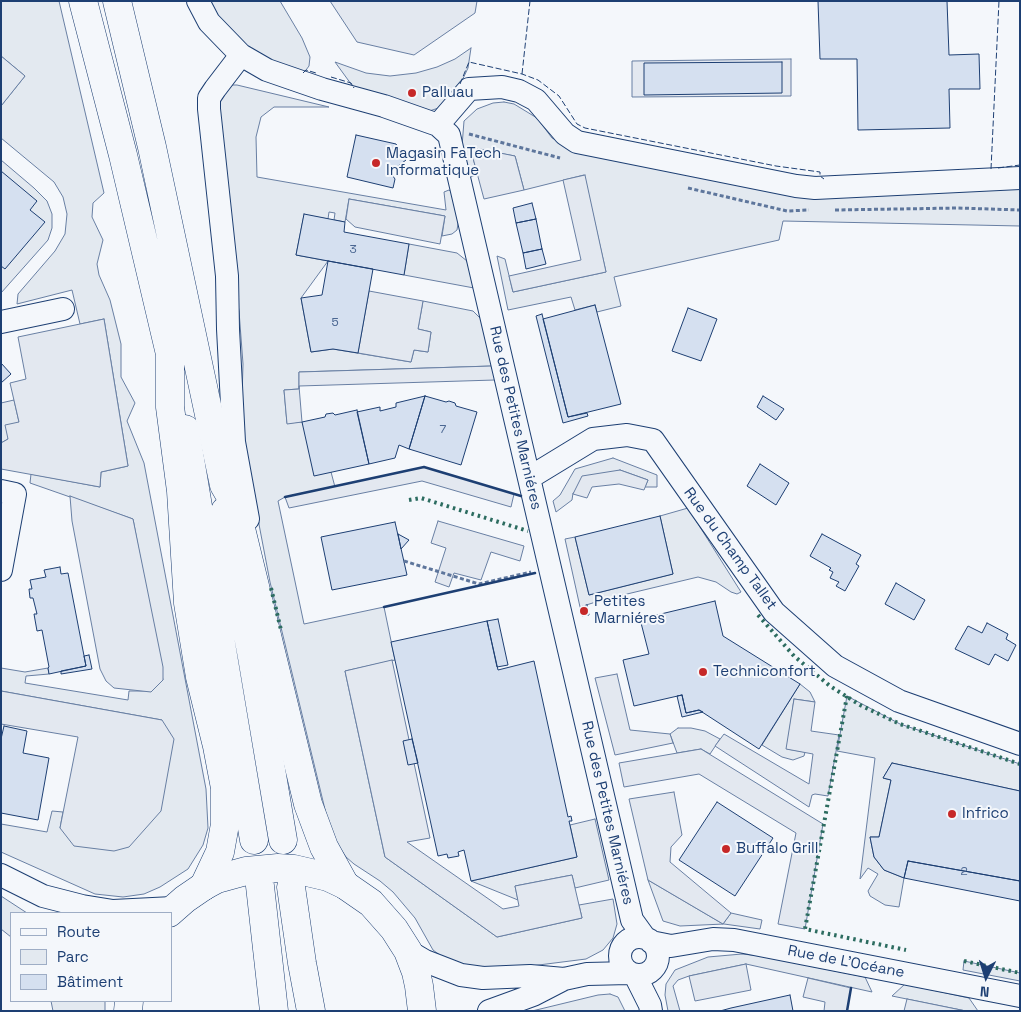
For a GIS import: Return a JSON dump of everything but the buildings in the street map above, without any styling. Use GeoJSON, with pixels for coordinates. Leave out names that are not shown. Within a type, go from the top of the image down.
{"type":"FeatureCollection","features":[{"type":"Feature","properties":{"kind":"main road"},"geometry":{"type":"LineString","coordinates":[[83,1],[123,155],[170,354],[184,425],[254,840]]}},
{"type":"Feature","properties":{"kind":"main road"},"geometry":{"type":"LineString","coordinates":[[117,1],[152,147],[224,485],[224,508],[283,840]]}},
{"type":"Feature","properties":{"kind":"main road"},"geometry":{"type":"LineString","coordinates":[[170,354],[170,407],[181,491],[188,603],[200,677],[217,746],[224,788],[226,824],[220,852],[204,886]]}},
{"type":"Feature","properties":{"kind":"main road"},"geometry":{"type":"LineString","coordinates":[[224,485],[235,504],[308,804],[321,841],[345,885]]}},
{"type":"Feature","properties":{"kind":"main road"},"geometry":{"type":"LineString","coordinates":[[171,911],[204,886],[217,879],[246,871],[278,868],[310,872],[328,877],[345,885],[371,903],[394,929],[408,951],[420,986],[422,1011]]}},
{"type":"Feature","properties":{"kind":"main road"},"geometry":{"type":"LineString","coordinates":[[260,886],[274,1011]]}},
{"type":"Feature","properties":{"kind":"main road"},"geometry":{"type":"LineString","coordinates":[[291,887],[311,1011]]}},
{"type":"Feature","properties":{"kind":"street"},"geometry":{"type":"LineString","coordinates":[[198,1],[209,22],[241,55],[267,70],[322,82],[438,125],[469,89],[502,88],[519,91],[536,100],[565,134],[577,142],[796,186],[815,188],[1020,178]]}},
{"type":"Feature","properties":{"kind":"street"},"geometry":{"type":"LineString","coordinates":[[241,55],[209,98],[209,109],[227,276],[234,442],[258,568],[266,635]]}},
{"type":"Feature","properties":{"kind":"street","name":"Rue des Petites Marniéres"},"geometry":{"type":"LineString","coordinates":[[438,125],[449,135],[549,568],[642,952],[651,1008]]}},
{"type":"Feature","properties":{"kind":"street"},"geometry":{"type":"LineString","coordinates":[[1,322],[63,309]]}},
{"type":"Feature","properties":{"kind":"street","name":"Rue du Champ Tallet"},"geometry":{"type":"LineString","coordinates":[[529,478],[593,440],[627,435],[653,440],[774,612],[835,666],[899,701],[1020,744]]}},
{"type":"Feature","properties":{"kind":"street"},"geometry":{"type":"LineString","coordinates":[[1,490],[15,494],[1,570]]}},
{"type":"Feature","properties":{"kind":"street"},"geometry":{"type":"LineString","coordinates":[[193,635],[215,607]]}},
{"type":"Feature","properties":{"kind":"street"},"geometry":{"type":"LineString","coordinates":[[1,876],[43,896],[82,906],[112,911],[171,911]]}},
{"type":"Feature","properties":{"kind":"street"},"geometry":{"type":"LineString","coordinates":[[43,896],[59,912]]}},
{"type":"Feature","properties":{"kind":"street","name":"Rue de L'Océane"},"geometry":{"type":"LineString","coordinates":[[564,979],[588,974],[642,952],[713,939],[734,940],[1005,999]]}},
{"type":"Feature","properties":{"kind":"street"},"geometry":{"type":"LineString","coordinates":[[408,951],[425,961],[461,975],[483,978],[530,976],[564,979]]}},
{"type":"Feature","properties":{"kind":"street"},"geometry":{"type":"LineString","coordinates":[[489,1011],[534,995],[564,979]]}},
{"type":"Feature","properties":{"kind":"path"},"geometry":{"type":"LineString","coordinates":[[404,561],[479,584],[549,568]]}},
{"type":"Feature","properties":{"kind":"green space"},"geometry":{"type":"Polygon","coordinates":[[[1,1],[59,1],[104,193],[93,203],[92,217],[103,240],[97,264],[99,275],[110,300],[121,344],[121,377],[135,403],[127,421],[144,463],[206,789],[208,828],[203,845],[188,869],[160,887],[144,894],[123,897],[95,894],[1,852],[1,824],[47,832],[52,811],[63,812],[60,828],[162,720],[1,691],[1,668],[25,672],[48,668],[49,674],[26,676],[25,683],[128,700],[129,691],[151,691],[163,680],[133,519],[30,483],[31,474],[100,487],[101,472],[128,466],[104,319],[80,324],[72,290],[17,304],[18,294],[55,251],[65,234],[67,214],[63,197],[54,182],[1,138],[1,106],[25,76],[1,56],[1,1]]]}},
{"type":"Feature","properties":{"kind":"green space"},"geometry":{"type":"Polygon","coordinates":[[[209,1],[280,1],[302,38],[310,57],[309,66],[303,74],[294,75],[246,47],[218,18],[209,1]]]}},
{"type":"Feature","properties":{"kind":"green space"},"geometry":{"type":"Polygon","coordinates":[[[471,48],[468,68],[451,104],[423,113],[359,95],[335,62],[366,73],[390,76],[416,73],[437,67],[455,59],[471,48]]]}},
{"type":"Feature","properties":{"kind":"green space"},"geometry":{"type":"Polygon","coordinates":[[[227,85],[237,85],[329,107],[274,107],[261,117],[256,137],[257,177],[446,210],[444,192],[449,190],[454,194],[459,218],[457,230],[452,234],[442,236],[445,216],[349,199],[345,222],[334,220],[335,213],[329,212],[328,219],[304,215],[296,255],[328,261],[301,298],[311,352],[333,349],[411,362],[414,350],[428,352],[431,332],[418,329],[423,301],[473,311],[483,321],[492,366],[299,372],[299,389],[284,390],[287,423],[302,422],[331,472],[335,487],[285,497],[278,501],[304,624],[384,607],[395,660],[345,671],[385,857],[497,937],[582,918],[579,905],[613,899],[617,924],[613,938],[603,950],[586,959],[507,969],[480,970],[448,961],[433,950],[415,918],[393,892],[346,857],[336,842],[329,826],[270,582],[241,430],[243,364],[239,311],[227,241],[218,100],[227,85]]]}},
{"type":"Feature","properties":{"kind":"green space"},"geometry":{"type":"Polygon","coordinates":[[[504,102],[514,104],[537,118],[552,138],[575,150],[755,187],[1020,189],[1020,226],[783,221],[779,240],[614,277],[621,306],[597,312],[595,305],[575,310],[571,297],[508,310],[497,256],[505,259],[513,292],[606,272],[584,175],[524,190],[515,156],[470,148],[478,175],[470,177],[462,146],[464,121],[477,109],[493,103],[504,102]]]}},
{"type":"Feature","properties":{"kind":"green space"},"geometry":{"type":"Polygon","coordinates":[[[1,160],[47,201],[52,214],[52,228],[48,240],[1,293],[1,160]]]}},
{"type":"Feature","properties":{"kind":"green space"},"geometry":{"type":"Polygon","coordinates":[[[409,244],[457,253],[467,261],[474,288],[404,275],[409,244]]]}},
{"type":"Feature","properties":{"kind":"green space"},"geometry":{"type":"Polygon","coordinates":[[[14,400],[19,422],[8,439],[1,443],[1,403],[14,400]]]}},
{"type":"Feature","properties":{"kind":"green space"},"geometry":{"type":"Polygon","coordinates":[[[613,458],[657,475],[657,487],[645,487],[648,480],[620,470],[573,493],[572,500],[556,512],[553,501],[560,495],[575,469],[613,458]]]}},
{"type":"Feature","properties":{"kind":"green space"},"geometry":{"type":"Polygon","coordinates":[[[688,508],[741,592],[737,594],[731,592],[716,582],[698,577],[580,607],[565,539],[575,537],[589,595],[673,574],[660,516],[688,508]]]}},
{"type":"Feature","properties":{"kind":"green space"},"geometry":{"type":"Polygon","coordinates":[[[800,684],[810,692],[815,702],[794,699],[787,749],[805,752],[804,756],[793,760],[782,757],[762,745],[800,684]]]}},
{"type":"Feature","properties":{"kind":"green space"},"geometry":{"type":"Polygon","coordinates":[[[847,696],[900,724],[1020,764],[1020,791],[892,763],[883,778],[891,780],[879,837],[870,837],[874,857],[884,870],[904,878],[899,907],[885,905],[870,896],[868,891],[878,874],[868,868],[860,879],[875,758],[837,751],[847,696]]]}},
{"type":"Feature","properties":{"kind":"green space"},"geometry":{"type":"Polygon","coordinates":[[[678,728],[705,731],[720,739],[710,754],[701,749],[677,753],[670,734],[678,728]]]}},
{"type":"Feature","properties":{"kind":"green space"},"geometry":{"type":"Polygon","coordinates":[[[595,819],[609,880],[575,888],[572,875],[515,886],[518,900],[471,881],[577,857],[570,825],[595,819]]]}},
{"type":"Feature","properties":{"kind":"green space"},"geometry":{"type":"Polygon","coordinates":[[[648,880],[723,924],[731,913],[762,920],[760,929],[724,924],[680,926],[663,921],[648,880]]]}},
{"type":"Feature","properties":{"kind":"green space"},"geometry":{"type":"Polygon","coordinates":[[[1,896],[25,912],[10,912],[10,936],[1,929],[1,896]]]}},
{"type":"Feature","properties":{"kind":"green space"},"geometry":{"type":"Polygon","coordinates":[[[742,954],[761,956],[865,977],[872,992],[746,964],[678,980],[673,986],[680,1011],[668,1011],[665,995],[666,984],[675,970],[708,957],[742,954]]]}},
{"type":"Feature","properties":{"kind":"green space"},"geometry":{"type":"Polygon","coordinates":[[[964,961],[1020,973],[1020,981],[963,970],[964,961]]]}},
{"type":"Feature","properties":{"kind":"green space"},"geometry":{"type":"Polygon","coordinates":[[[905,984],[969,998],[978,1011],[966,1011],[892,996],[905,984]]]}},
{"type":"Feature","properties":{"kind":"green space"},"geometry":{"type":"Polygon","coordinates":[[[610,994],[618,997],[625,1011],[532,1011],[598,995],[610,994]]]}},
{"type":"Feature","properties":{"kind":"green space"},"geometry":{"type":"Polygon","coordinates":[[[51,1002],[105,1002],[105,1011],[53,1011],[51,1002]]]}},
{"type":"Feature","properties":{"kind":"shaded area"},"geometry":{"type":"Polygon","coordinates":[[[330,1],[477,1],[475,13],[414,55],[357,42],[330,1]]]}},
{"type":"Feature","properties":{"kind":"shaded area"},"geometry":{"type":"Polygon","coordinates":[[[1,56],[25,76],[1,106],[1,56]]]}},
{"type":"Feature","properties":{"kind":"shaded area"},"geometry":{"type":"Polygon","coordinates":[[[791,59],[791,96],[632,97],[632,61],[791,59]]]}},
{"type":"Feature","properties":{"kind":"shaded area"},"geometry":{"type":"Polygon","coordinates":[[[470,147],[515,156],[524,190],[484,199],[470,147]]]}},
{"type":"Feature","properties":{"kind":"shaded area"},"geometry":{"type":"Polygon","coordinates":[[[585,175],[606,272],[513,292],[509,276],[581,260],[563,180],[585,175]]]}},
{"type":"Feature","properties":{"kind":"shaded area"},"geometry":{"type":"Polygon","coordinates":[[[349,199],[445,216],[440,244],[355,227],[346,219],[349,199]]]}},
{"type":"Feature","properties":{"kind":"shaded area"},"geometry":{"type":"Polygon","coordinates":[[[369,291],[423,301],[418,329],[431,332],[428,352],[414,350],[411,362],[358,353],[369,291]]]}},
{"type":"Feature","properties":{"kind":"shaded area"},"geometry":{"type":"Polygon","coordinates":[[[104,319],[128,466],[101,472],[100,487],[1,469],[1,443],[8,439],[5,425],[19,422],[10,383],[26,379],[18,337],[104,319]]]}},
{"type":"Feature","properties":{"kind":"shaded area"},"geometry":{"type":"Polygon","coordinates":[[[492,366],[495,380],[299,386],[299,372],[492,366]]]}},
{"type":"Feature","properties":{"kind":"shaded area"},"geometry":{"type":"Polygon","coordinates":[[[299,386],[302,422],[287,424],[284,390],[299,389],[299,386]]]}},
{"type":"Feature","properties":{"kind":"shaded area"},"geometry":{"type":"Polygon","coordinates":[[[424,467],[514,494],[511,507],[422,481],[289,508],[285,497],[424,467]]]}},
{"type":"Feature","properties":{"kind":"shaded area"},"geometry":{"type":"Polygon","coordinates":[[[620,470],[648,480],[644,490],[619,484],[592,487],[587,498],[573,494],[582,476],[620,470]]]}},
{"type":"Feature","properties":{"kind":"shaded area"},"geometry":{"type":"Polygon","coordinates":[[[70,496],[133,519],[163,667],[163,680],[151,692],[114,688],[106,681],[100,669],[72,521],[70,496]]]}},
{"type":"Feature","properties":{"kind":"shaded area"},"geometry":{"type":"Polygon","coordinates":[[[438,521],[524,546],[520,561],[491,552],[481,580],[454,573],[449,587],[435,582],[446,548],[431,543],[438,521]]]}},
{"type":"Feature","properties":{"kind":"shaded area"},"geometry":{"type":"Polygon","coordinates":[[[392,660],[430,838],[407,842],[503,909],[519,906],[515,886],[572,875],[582,918],[497,937],[385,857],[345,671],[392,660]]]}},
{"type":"Feature","properties":{"kind":"shaded area"},"geometry":{"type":"Polygon","coordinates":[[[617,674],[630,730],[670,734],[673,743],[615,755],[595,678],[617,674]]]}},
{"type":"Feature","properties":{"kind":"shaded area"},"geometry":{"type":"Polygon","coordinates":[[[1,691],[162,720],[174,739],[161,811],[129,847],[114,851],[74,846],[60,828],[78,737],[1,724],[1,691]]]}},
{"type":"Feature","properties":{"kind":"shaded area"},"geometry":{"type":"Polygon","coordinates":[[[794,699],[815,702],[811,731],[839,735],[828,796],[812,795],[809,807],[715,746],[724,734],[809,784],[813,754],[786,749],[794,699]]]}},
{"type":"Feature","properties":{"kind":"shaded area"},"geometry":{"type":"Polygon","coordinates":[[[701,749],[823,824],[805,929],[778,924],[796,833],[699,774],[624,787],[619,763],[701,749]]]}},
{"type":"Feature","properties":{"kind":"shaded area"},"geometry":{"type":"Polygon","coordinates":[[[674,792],[682,835],[671,847],[670,862],[731,913],[723,924],[648,880],[629,799],[674,792]]]}},
{"type":"Feature","properties":{"kind":"shaded area"},"geometry":{"type":"Polygon","coordinates":[[[746,964],[751,990],[695,1001],[689,976],[746,964]]]}},
{"type":"Feature","properties":{"kind":"shaded area"},"geometry":{"type":"Polygon","coordinates":[[[808,978],[851,988],[847,1011],[824,1011],[825,1002],[803,997],[808,978]]]}},
{"type":"Feature","properties":{"kind":"shaded area"},"geometry":{"type":"Polygon","coordinates":[[[907,999],[966,1011],[904,1011],[907,999]]]}},
{"type":"Feature","properties":{"kind":"hedge"},"geometry":{"type":"LineString","coordinates":[[409,500],[421,498],[528,531]]}},
{"type":"Feature","properties":{"kind":"hedge"},"geometry":{"type":"LineString","coordinates":[[271,588],[281,630]]}},
{"type":"Feature","properties":{"kind":"hedge"},"geometry":{"type":"LineString","coordinates":[[758,615],[794,656],[830,686],[860,705],[900,724],[1020,764]]}},
{"type":"Feature","properties":{"kind":"hedge"},"geometry":{"type":"LineString","coordinates":[[847,696],[805,929],[906,950]]}},
{"type":"Feature","properties":{"kind":"hedge"},"geometry":{"type":"LineString","coordinates":[[964,961],[1020,973]]}},
{"type":"Feature","properties":{"kind":"fence"},"geometry":{"type":"LineString","coordinates":[[522,74],[530,1]]}},
{"type":"Feature","properties":{"kind":"fence"},"geometry":{"type":"LineString","coordinates":[[991,169],[999,1]]}},
{"type":"Feature","properties":{"kind":"fence"},"geometry":{"type":"LineString","coordinates":[[460,84],[469,62],[522,74],[538,80],[559,96],[577,124],[585,128],[776,166],[820,172],[820,176],[824,179]]}},
{"type":"Feature","properties":{"kind":"fence"},"geometry":{"type":"LineString","coordinates":[[303,73],[306,70],[316,73]]}},
{"type":"Feature","properties":{"kind":"fence"},"geometry":{"type":"LineString","coordinates":[[331,77],[351,83],[354,88]]}},
{"type":"Feature","properties":{"kind":"fence"},"geometry":{"type":"LineString","coordinates":[[998,168],[1020,165]]}},
{"type":"Feature","properties":{"kind":"wall"},"geometry":{"type":"LineString","coordinates":[[285,497],[424,467],[521,496]]}},
{"type":"Feature","properties":{"kind":"wall"},"geometry":{"type":"LineString","coordinates":[[384,607],[535,573]]}},
{"type":"Feature","properties":{"kind":"wall"},"geometry":{"type":"LineString","coordinates":[[847,1011],[851,988]]}},
{"type":"Feature","properties":{"kind":"place","name":"Palluau"},"geometry":{"type":"Point","coordinates":[412,93]}},
{"type":"Feature","properties":{"kind":"place","name":"Magasin FaTech Informatique"},"geometry":{"type":"Point","coordinates":[376,163]}},
{"type":"Feature","properties":{"kind":"place","name":"Petites Marniéres"},"geometry":{"type":"Point","coordinates":[584,611]}},
{"type":"Feature","properties":{"kind":"place","name":"Techniconfort"},"geometry":{"type":"Point","coordinates":[703,672]}},
{"type":"Feature","properties":{"kind":"place","name":"Infrico"},"geometry":{"type":"Point","coordinates":[952,814]}},
{"type":"Feature","properties":{"kind":"place","name":"Buffalo Grill"},"geometry":{"type":"Point","coordinates":[726,849]}}]}
